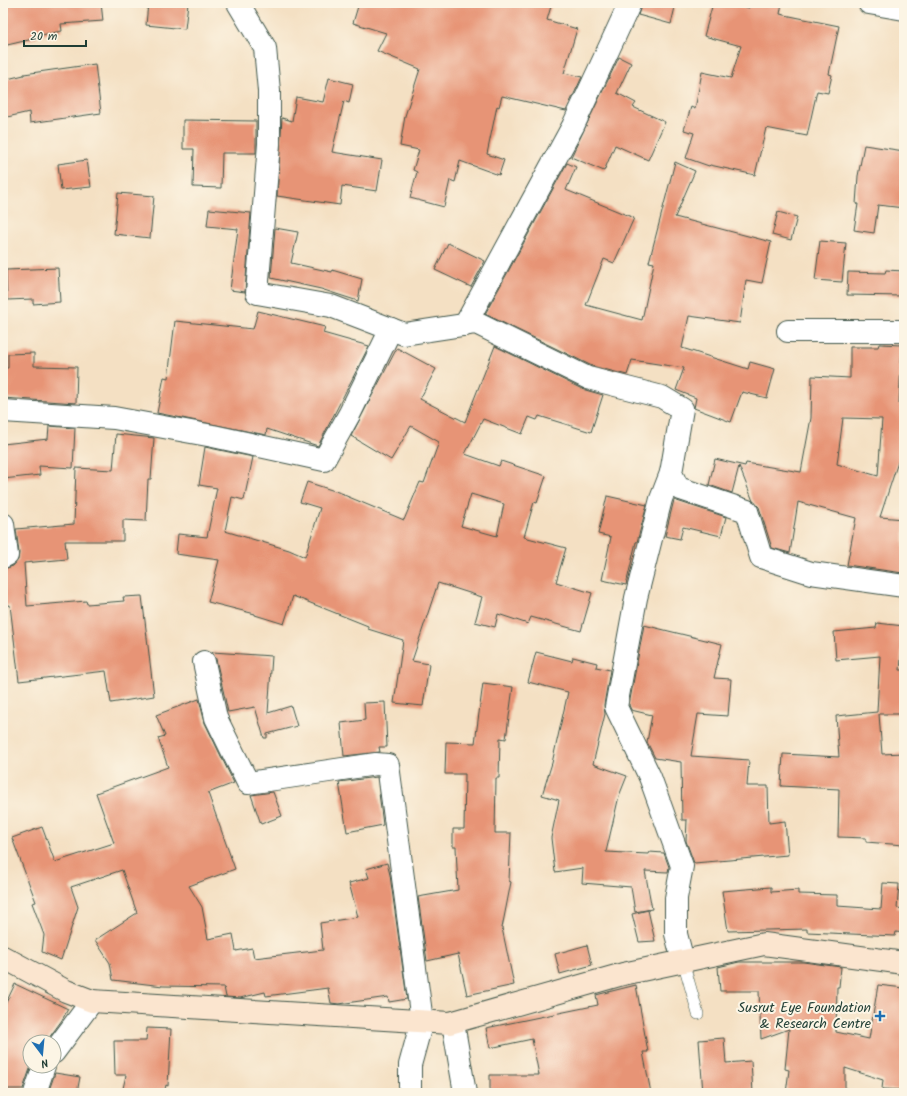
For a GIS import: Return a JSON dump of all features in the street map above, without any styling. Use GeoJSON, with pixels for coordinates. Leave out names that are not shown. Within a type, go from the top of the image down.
{"type":"FeatureCollection","features":[{"type":"Feature","properties":{"kind":"main road"},"geometry":{"type":"LineString","coordinates":[[3,957],[66,991],[92,1002],[453,1023],[623,974],[764,944],[904,964]]}},
{"type":"Feature","properties":{"kind":"street"},"geometry":{"type":"LineString","coordinates":[[238,3],[265,48],[269,91],[269,144],[257,293],[331,306],[404,334],[476,323],[588,378],[662,397],[682,409],[671,473],[661,500],[636,598],[616,707],[650,777],[682,866],[676,898],[676,934],[683,961]]}},
{"type":"Feature","properties":{"kind":"street"},"geometry":{"type":"LineString","coordinates":[[465,325],[573,126],[630,3]]}},
{"type":"Feature","properties":{"kind":"street"},"geometry":{"type":"LineString","coordinates":[[869,3],[904,9]]}},
{"type":"Feature","properties":{"kind":"street"},"geometry":{"type":"LineString","coordinates":[[3,411],[114,418],[213,436],[324,460],[350,413],[391,328]]}},
{"type":"Feature","properties":{"kind":"street"},"geometry":{"type":"LineString","coordinates":[[788,331],[904,330]]}},
{"type":"Feature","properties":{"kind":"street"},"geometry":{"type":"LineString","coordinates":[[671,473],[678,488],[748,511],[761,556],[810,572],[904,586]]}},
{"type":"Feature","properties":{"kind":"street"},"geometry":{"type":"LineString","coordinates":[[3,524],[6,555],[3,557]]}},
{"type":"Feature","properties":{"kind":"street"},"geometry":{"type":"LineString","coordinates":[[204,662],[216,718],[248,783],[376,764],[388,765],[422,1021],[410,1065],[410,1093]]}},
{"type":"Feature","properties":{"kind":"street"},"geometry":{"type":"LineString","coordinates":[[62,1041],[92,1002]]}},
{"type":"Feature","properties":{"kind":"street"},"geometry":{"type":"LineString","coordinates":[[453,1023],[466,1093]]}},
{"type":"Feature","properties":{"kind":"street"},"geometry":{"type":"LineString","coordinates":[[35,1093],[41,1074]]}},
{"type":"Feature","properties":{"kind":"lane"},"geometry":{"type":"LineString","coordinates":[[683,961],[698,1014]]}},
{"type":"Feature","properties":{"kind":"building"},"geometry":{"type":"Polygon","coordinates":[[[3,3],[101,3],[103,21],[61,24],[62,31],[36,36],[37,38],[3,46],[3,3]]]}},
{"type":"Feature","properties":{"kind":"building"},"geometry":{"type":"Polygon","coordinates":[[[148,3],[188,3],[185,29],[146,25],[148,3]]]}},
{"type":"Feature","properties":{"kind":"building"},"geometry":{"type":"Polygon","coordinates":[[[359,3],[552,3],[547,20],[577,29],[564,73],[582,77],[566,111],[502,96],[499,107],[497,106],[487,154],[504,160],[499,175],[460,161],[455,182],[450,180],[444,207],[410,198],[417,172],[413,170],[419,150],[400,146],[405,116],[420,69],[377,51],[386,33],[353,23],[359,3]]]}},
{"type":"Feature","properties":{"kind":"building"},"geometry":{"type":"Polygon","coordinates":[[[642,3],[676,3],[671,24],[638,15],[642,3]]]}},
{"type":"Feature","properties":{"kind":"building"},"geometry":{"type":"Polygon","coordinates":[[[713,3],[730,3],[749,8],[750,3],[782,3],[780,14],[839,26],[829,74],[832,75],[828,93],[817,91],[807,136],[766,128],[755,175],[709,166],[686,158],[694,133],[684,130],[691,107],[695,109],[702,72],[731,78],[741,46],[704,36],[713,3]]]}},
{"type":"Feature","properties":{"kind":"building"},"geometry":{"type":"Polygon","coordinates":[[[619,57],[631,63],[617,93],[636,103],[633,107],[665,122],[648,160],[615,145],[604,171],[571,157],[619,57]]]}},
{"type":"Feature","properties":{"kind":"building"},"geometry":{"type":"Polygon","coordinates":[[[95,64],[101,113],[30,123],[29,112],[3,118],[3,80],[24,74],[95,64]]]}},
{"type":"Feature","properties":{"kind":"building"},"geometry":{"type":"Polygon","coordinates":[[[329,78],[353,84],[349,103],[344,101],[332,152],[382,160],[377,191],[342,186],[340,205],[277,196],[282,118],[292,121],[296,97],[323,102],[329,78]]]}},
{"type":"Feature","properties":{"kind":"building"},"geometry":{"type":"Polygon","coordinates":[[[183,120],[256,121],[256,153],[222,153],[221,188],[193,187],[194,149],[183,149],[183,120]]]}},
{"type":"Feature","properties":{"kind":"building"},"geometry":{"type":"Polygon","coordinates":[[[864,145],[904,151],[904,208],[878,205],[874,233],[854,230],[858,204],[856,204],[858,176],[864,145]]]}},
{"type":"Feature","properties":{"kind":"building"},"geometry":{"type":"Polygon","coordinates":[[[87,160],[91,187],[61,190],[58,164],[87,160]]]}},
{"type":"Feature","properties":{"kind":"building"},"geometry":{"type":"Polygon","coordinates":[[[675,162],[695,171],[675,217],[771,242],[762,283],[746,280],[740,323],[689,316],[682,348],[748,369],[750,362],[775,369],[767,398],[742,392],[731,422],[694,408],[696,398],[676,390],[684,368],[632,360],[627,375],[592,366],[485,314],[567,163],[576,167],[566,190],[634,218],[614,263],[604,259],[586,305],[642,320],[654,263],[649,262],[675,162]]]}},
{"type":"Feature","properties":{"kind":"building"},"geometry":{"type":"Polygon","coordinates":[[[118,193],[154,196],[150,238],[114,234],[118,193]]]}},
{"type":"Feature","properties":{"kind":"building"},"geometry":{"type":"Polygon","coordinates":[[[209,209],[251,213],[245,292],[230,290],[238,229],[207,226],[209,209]]]}},
{"type":"Feature","properties":{"kind":"building"},"geometry":{"type":"Polygon","coordinates":[[[778,212],[797,217],[791,240],[772,235],[778,212]]]}},
{"type":"Feature","properties":{"kind":"building"},"geometry":{"type":"Polygon","coordinates":[[[275,228],[298,232],[291,263],[332,272],[332,270],[362,279],[358,301],[321,289],[271,278],[275,228]]]}},
{"type":"Feature","properties":{"kind":"building"},"geometry":{"type":"Polygon","coordinates":[[[820,241],[846,243],[842,282],[815,280],[820,241]]]}},
{"type":"Feature","properties":{"kind":"building"},"geometry":{"type":"Polygon","coordinates":[[[448,243],[485,261],[471,287],[435,270],[448,243]]]}},
{"type":"Feature","properties":{"kind":"building"},"geometry":{"type":"Polygon","coordinates":[[[58,268],[60,302],[33,304],[33,299],[7,300],[6,270],[58,268]]]}},
{"type":"Feature","properties":{"kind":"building"},"geometry":{"type":"Polygon","coordinates":[[[886,270],[904,271],[903,296],[847,295],[848,272],[885,273],[886,270]]]}},
{"type":"Feature","properties":{"kind":"building"},"geometry":{"type":"Polygon","coordinates":[[[258,311],[325,327],[323,333],[369,346],[318,446],[267,429],[266,435],[157,413],[164,377],[168,378],[175,321],[253,329],[258,311]]]}},
{"type":"Feature","properties":{"kind":"building"},"geometry":{"type":"Polygon","coordinates":[[[879,344],[902,345],[899,404],[904,404],[904,460],[899,459],[880,517],[904,519],[903,573],[847,565],[856,518],[798,502],[790,553],[772,548],[759,507],[753,501],[739,466],[732,493],[709,485],[715,459],[745,466],[746,463],[801,472],[811,418],[812,376],[850,378],[850,347],[878,347],[879,344]],[[843,418],[837,464],[878,476],[882,419],[843,418]]]}},
{"type":"Feature","properties":{"kind":"building"},"geometry":{"type":"Polygon","coordinates":[[[495,346],[582,389],[603,395],[591,432],[539,416],[537,420],[529,417],[522,434],[483,419],[465,454],[499,466],[501,461],[546,476],[537,503],[534,502],[524,537],[566,548],[556,582],[592,593],[581,631],[531,617],[528,624],[498,614],[495,627],[475,622],[482,597],[438,583],[412,661],[429,664],[423,706],[394,703],[403,640],[368,629],[368,626],[293,596],[284,624],[255,614],[208,602],[219,560],[176,554],[178,534],[207,537],[217,488],[199,485],[205,447],[253,457],[244,500],[232,497],[225,531],[289,550],[305,557],[320,508],[300,502],[307,482],[344,494],[404,520],[420,482],[424,483],[439,442],[411,426],[391,460],[351,436],[397,348],[436,369],[420,399],[465,422],[495,346]],[[471,494],[461,526],[497,536],[504,504],[471,494]]]}},
{"type":"Feature","properties":{"kind":"building"},"geometry":{"type":"Polygon","coordinates":[[[34,353],[34,366],[77,367],[76,403],[3,398],[3,368],[8,368],[8,354],[34,353]]]}},
{"type":"Feature","properties":{"kind":"building"},"geometry":{"type":"Polygon","coordinates":[[[49,426],[75,428],[73,468],[39,466],[40,475],[3,479],[3,444],[48,439],[49,426]]]}},
{"type":"Feature","properties":{"kind":"building"},"geometry":{"type":"Polygon","coordinates":[[[116,434],[154,438],[151,479],[148,479],[146,521],[123,520],[123,541],[65,541],[67,559],[24,563],[27,606],[86,601],[87,604],[124,601],[123,597],[142,596],[154,696],[111,703],[106,671],[19,681],[10,605],[3,606],[3,569],[13,566],[18,560],[19,553],[16,529],[74,524],[76,468],[113,470],[116,434]]]}},
{"type":"Feature","properties":{"kind":"building"},"geometry":{"type":"Polygon","coordinates":[[[607,496],[647,505],[636,542],[626,585],[602,580],[611,537],[598,534],[607,496]]]}},
{"type":"Feature","properties":{"kind":"building"},"geometry":{"type":"Polygon","coordinates":[[[674,500],[726,517],[721,536],[683,527],[680,539],[665,536],[674,500]]]}},
{"type":"Feature","properties":{"kind":"building"},"geometry":{"type":"Polygon","coordinates":[[[877,623],[904,626],[900,670],[904,670],[904,714],[879,714],[882,754],[904,753],[904,845],[866,842],[866,838],[838,837],[839,789],[781,786],[783,754],[839,757],[836,716],[877,712],[880,656],[836,660],[834,632],[876,628],[877,623]]]}},
{"type":"Feature","properties":{"kind":"building"},"geometry":{"type":"Polygon","coordinates":[[[644,625],[722,644],[714,678],[731,679],[728,716],[698,714],[691,756],[749,760],[747,786],[768,786],[769,823],[785,821],[788,855],[694,863],[686,841],[687,820],[682,820],[681,762],[655,758],[647,742],[652,715],[631,710],[629,705],[644,625]]]}},
{"type":"Feature","properties":{"kind":"building"},"geometry":{"type":"Polygon","coordinates":[[[212,652],[272,656],[268,713],[291,706],[297,726],[267,734],[267,738],[264,738],[255,707],[228,712],[216,659],[212,652]]]}},
{"type":"Feature","properties":{"kind":"building"},"geometry":{"type":"Polygon","coordinates":[[[536,652],[572,661],[573,657],[597,663],[596,667],[610,670],[604,705],[605,714],[593,764],[627,776],[619,796],[606,852],[648,854],[649,852],[664,853],[669,867],[668,872],[645,871],[652,909],[635,912],[631,887],[582,883],[583,868],[555,872],[551,838],[559,800],[542,795],[552,763],[568,692],[528,682],[536,652]]]}},
{"type":"Feature","properties":{"kind":"building"},"geometry":{"type":"Polygon","coordinates":[[[483,683],[513,687],[506,739],[500,738],[499,778],[496,778],[495,833],[511,833],[509,881],[511,882],[502,928],[514,985],[467,995],[458,954],[427,961],[418,897],[458,890],[456,847],[453,847],[453,829],[464,829],[465,774],[445,774],[446,742],[475,743],[483,683]]]}},
{"type":"Feature","properties":{"kind":"building"},"geometry":{"type":"Polygon","coordinates":[[[199,699],[205,723],[234,783],[208,793],[235,869],[189,886],[202,907],[208,939],[233,934],[236,951],[252,948],[254,958],[323,950],[320,923],[358,917],[349,883],[369,878],[366,869],[387,863],[390,875],[407,999],[389,1002],[388,997],[339,1004],[331,1003],[328,988],[266,996],[265,992],[240,998],[226,997],[224,987],[163,986],[113,980],[110,963],[95,940],[137,913],[122,870],[71,887],[78,907],[61,960],[42,952],[44,935],[32,903],[36,902],[12,838],[42,827],[55,862],[114,843],[96,793],[168,767],[158,738],[165,736],[156,715],[199,699]]]}},
{"type":"Feature","properties":{"kind":"building"},"geometry":{"type":"Polygon","coordinates":[[[385,702],[387,747],[379,747],[380,752],[344,756],[341,723],[365,720],[364,703],[385,702]]]}},
{"type":"Feature","properties":{"kind":"building"},"geometry":{"type":"Polygon","coordinates":[[[377,777],[383,825],[347,832],[339,782],[377,777]]]}},
{"type":"Feature","properties":{"kind":"building"},"geometry":{"type":"Polygon","coordinates":[[[273,792],[282,816],[261,824],[251,795],[273,792]]]}},
{"type":"Feature","properties":{"kind":"building"},"geometry":{"type":"Polygon","coordinates":[[[883,883],[899,884],[897,908],[904,909],[904,933],[896,932],[895,936],[807,932],[807,929],[728,931],[722,891],[771,887],[771,892],[798,890],[798,894],[837,895],[837,906],[881,909],[883,883]]]}},
{"type":"Feature","properties":{"kind":"building"},"geometry":{"type":"Polygon","coordinates":[[[648,910],[655,941],[639,942],[632,914],[648,910]]]}},
{"type":"Feature","properties":{"kind":"building"},"geometry":{"type":"Polygon","coordinates":[[[587,945],[592,965],[560,974],[555,954],[587,945]]]}},
{"type":"Feature","properties":{"kind":"building"},"geometry":{"type":"Polygon","coordinates":[[[739,962],[803,962],[841,967],[839,987],[837,987],[836,1032],[869,1039],[878,985],[904,988],[904,1090],[882,1089],[883,1080],[845,1068],[845,1093],[786,1093],[789,1070],[785,1069],[789,1029],[761,1039],[759,991],[720,991],[718,967],[739,962]]]}},
{"type":"Feature","properties":{"kind":"building"},"geometry":{"type":"Polygon","coordinates":[[[15,984],[68,1009],[52,1034],[22,1034],[22,1074],[28,1074],[23,1089],[3,1089],[3,1009],[15,984]]]}},
{"type":"Feature","properties":{"kind":"building"},"geometry":{"type":"Polygon","coordinates":[[[636,985],[648,1052],[643,1052],[651,1093],[490,1093],[490,1075],[539,1075],[532,1039],[490,1048],[486,1028],[598,1005],[596,995],[636,985]]]}},
{"type":"Feature","properties":{"kind":"building"},"geometry":{"type":"Polygon","coordinates":[[[147,1028],[171,1029],[168,1086],[166,1085],[164,1093],[122,1093],[126,1075],[115,1075],[114,1041],[146,1041],[147,1028]]]}},
{"type":"Feature","properties":{"kind":"building"},"geometry":{"type":"Polygon","coordinates":[[[724,1038],[726,1063],[751,1061],[753,1093],[703,1093],[699,1040],[724,1038]]]}},
{"type":"Feature","properties":{"kind":"building"},"geometry":{"type":"Polygon","coordinates":[[[55,1074],[80,1077],[77,1093],[48,1093],[55,1074]]]}},
{"type":"Feature","properties":{"kind":"place","name":"Susrut Eye Foundation & Research Centre"},"geometry":{"type":"Point","coordinates":[880,1016]}}]}
